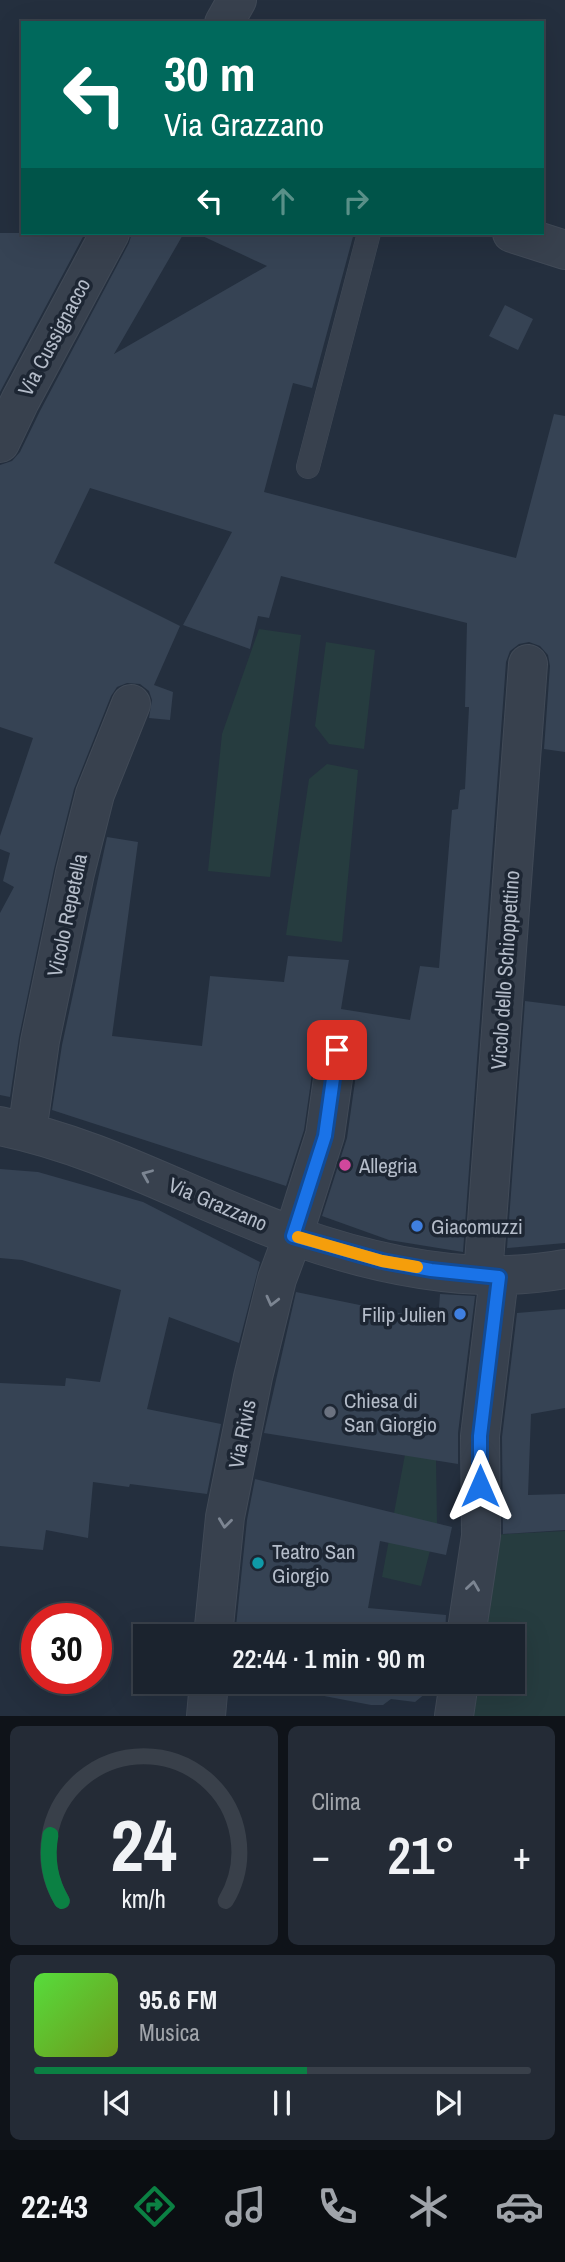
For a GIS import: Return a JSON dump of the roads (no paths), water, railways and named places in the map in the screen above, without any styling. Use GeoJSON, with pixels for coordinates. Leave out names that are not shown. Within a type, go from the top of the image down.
{"type":"FeatureCollection","features":[{"type":"Feature","properties":{"kind":"street"},"geometry":{"type":"LineString","coordinates":[[225,21],[237,0]]}},
{"type":"Feature","properties":{"kind":"street","name":"Via Cussignacco"},"geometry":{"type":"LineString","coordinates":[[0,443],[109,235]]}},
{"type":"Feature","properties":{"kind":"street"},"geometry":{"type":"LineString","coordinates":[[518,235],[565,250]]}},
{"type":"Feature","properties":{"kind":"street","name":"Vicolo dello Schioppettino"},"geometry":{"type":"LineString","coordinates":[[468,1624],[481,1536],[480,1436],[528,664]]}},
{"type":"Feature","properties":{"kind":"street","name":"Vicolo Repetella"},"geometry":{"type":"LineString","coordinates":[[14,1129],[40,1041],[75,873],[96,794],[131,704]]}},
{"type":"Feature","properties":{"kind":"street","name":"Via Rivis"},"geometry":{"type":"LineString","coordinates":[[215,1624],[225,1517],[245,1415],[277,1279],[325,1136],[337,1050]]}},
{"type":"Feature","properties":{"kind":"street","name":"Via Grazzano"},"geometry":{"type":"LineString","coordinates":[[14,1129],[96,1153],[293,1236],[382,1261],[491,1276],[539,1274],[565,1269]]}},
{"type":"Feature","properties":{"kind":"street"},"geometry":{"type":"LineString","coordinates":[[206,1716],[208,1694]]}},
{"type":"Feature","properties":{"kind":"street"},"geometry":{"type":"LineString","coordinates":[[454,1716],[457,1694]]}},
{"type":"Feature","properties":{"kind":"lane"},"geometry":{"type":"LineString","coordinates":[[308,467],[368,235]]}},
{"type":"Feature","properties":{"kind":"place","name":"Allegria"},"geometry":{"type":"Point","coordinates":[345,1165]}},
{"type":"Feature","properties":{"kind":"place","name":"Giacomuzzi"},"geometry":{"type":"Point","coordinates":[417,1226]}},
{"type":"Feature","properties":{"kind":"place","name":"Filip Julien"},"geometry":{"type":"Point","coordinates":[460,1314]}},
{"type":"Feature","properties":{"kind":"place","name":"Chiesa di San Giorgio"},"geometry":{"type":"Point","coordinates":[330,1412]}},
{"type":"Feature","properties":{"kind":"place","name":"Teatro San Giorgio"},"geometry":{"type":"Point","coordinates":[258,1563]}}]}
